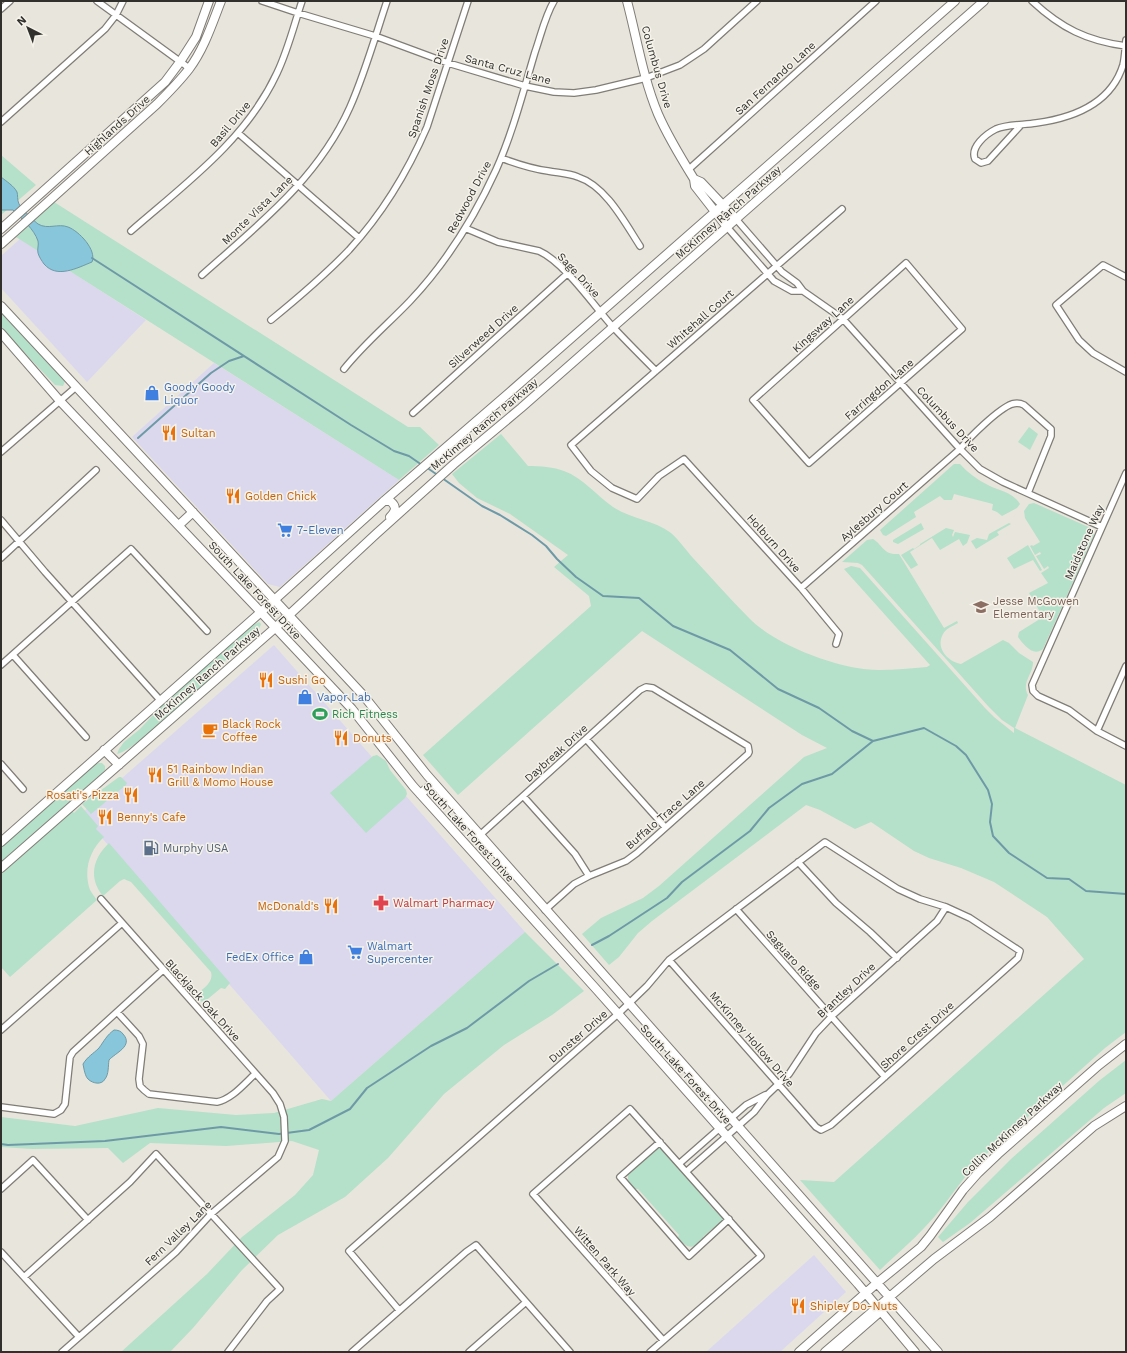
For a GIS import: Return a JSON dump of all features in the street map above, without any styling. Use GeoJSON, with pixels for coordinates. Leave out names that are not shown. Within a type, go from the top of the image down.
{"type":"FeatureCollection","features":[{"type":"Feature","properties":{"kind":"main road","name":"Highlands Drive"},"geometry":{"type":"LineString","coordinates":[[1,230],[165,82],[196,37],[209,1]]}},
{"type":"Feature","properties":{"kind":"main road","name":"Highlands Drive"},"geometry":{"type":"LineString","coordinates":[[1,244],[174,87],[190,68],[205,42],[221,1]]}},
{"type":"Feature","properties":{"kind":"main road","name":"Columbus Drive"},"geometry":{"type":"LineString","coordinates":[[627,1],[646,78],[660,117],[694,179],[695,186],[727,227]]}},
{"type":"Feature","properties":{"kind":"main road","name":"McKinney Ranch Parkway"},"geometry":{"type":"LineString","coordinates":[[1,842],[384,501],[955,1]]}},
{"type":"Feature","properties":{"kind":"main road","name":"McKinney Ranch Parkway"},"geometry":{"type":"LineString","coordinates":[[1,868],[275,628],[454,464],[521,408],[984,1]]}},
{"type":"Feature","properties":{"kind":"main road"},"geometry":{"type":"LineString","coordinates":[[59,178],[66,185]]}},
{"type":"Feature","properties":{"kind":"main road","name":"Columbus Drive"},"geometry":{"type":"LineString","coordinates":[[694,179],[701,182],[736,220]]}},
{"type":"Feature","properties":{"kind":"main road","name":"South Lake Forest Drive"},"geometry":{"type":"LineString","coordinates":[[1,306],[363,695],[434,783],[938,1352]]}},
{"type":"Feature","properties":{"kind":"main road","name":"South Lake Forest Drive"},"geometry":{"type":"LineString","coordinates":[[1,333],[60,401],[352,709],[420,794],[727,1136],[915,1352]]}},
{"type":"Feature","properties":{"kind":"main road"},"geometry":{"type":"LineString","coordinates":[[376,534],[395,511],[395,507],[392,502],[384,501]]}},
{"type":"Feature","properties":{"kind":"main road"},"geometry":{"type":"LineString","coordinates":[[179,525],[193,512]]}},
{"type":"Feature","properties":{"kind":"main road"},"geometry":{"type":"LineString","coordinates":[[104,750],[119,765]]}},
{"type":"Feature","properties":{"kind":"main road"},"geometry":{"type":"LineString","coordinates":[[420,794],[434,783]]}},
{"type":"Feature","properties":{"kind":"main road"},"geometry":{"type":"LineString","coordinates":[[534,920],[546,910]]}},
{"type":"Feature","properties":{"kind":"main road","name":"Collin McKinney Parkway"},"geometry":{"type":"LineString","coordinates":[[799,1352],[865,1293],[920,1247],[930,1236],[963,1190],[978,1173],[1099,1065],[1126,1044]]}},
{"type":"Feature","properties":{"kind":"main road"},"geometry":{"type":"LineString","coordinates":[[834,1352],[879,1309],[889,1297],[948,1247],[977,1228],[1094,1126],[1126,1106]]}},
{"type":"Feature","properties":{"kind":"main road"},"geometry":{"type":"LineString","coordinates":[[825,1352],[879,1309]]}},
{"type":"Feature","properties":{"kind":"street"},"geometry":{"type":"LineString","coordinates":[[1,9],[10,1]]}},
{"type":"Feature","properties":{"kind":"street"},"geometry":{"type":"LineString","coordinates":[[97,1],[190,68]]}},
{"type":"Feature","properties":{"kind":"street"},"geometry":{"type":"LineString","coordinates":[[1,122],[93,41],[116,15],[123,1]]}},
{"type":"Feature","properties":{"kind":"street","name":"Santa Cruz Lane"},"geometry":{"type":"LineString","coordinates":[[262,1],[375,36],[448,63],[525,86],[554,92],[574,93],[596,90],[646,78],[672,69],[692,58],[757,1]]}},
{"type":"Feature","properties":{"kind":"street","name":"Basil Drive"},"geometry":{"type":"LineString","coordinates":[[130,231],[215,158],[238,133],[258,106],[276,74],[291,37],[302,1]]}},
{"type":"Feature","properties":{"kind":"street","name":"Monte Vista Lane"},"geometry":{"type":"LineString","coordinates":[[202,276],[275,210],[298,186],[327,149],[344,120],[362,79],[387,1]]}},
{"type":"Feature","properties":{"kind":"street","name":"Spanish Moss Drive"},"geometry":{"type":"LineString","coordinates":[[271,320],[326,272],[359,238],[397,185],[420,143],[434,109],[468,1]]}},
{"type":"Feature","properties":{"kind":"street","name":"Redwood Drive"},"geometry":{"type":"LineString","coordinates":[[344,369],[360,350],[396,316],[421,288],[465,228],[484,194],[513,128],[549,11],[554,1]]}},
{"type":"Feature","properties":{"kind":"street","name":"San Fernando Lane"},"geometry":{"type":"LineString","coordinates":[[688,170],[876,1]]}},
{"type":"Feature","properties":{"kind":"street"},"geometry":{"type":"LineString","coordinates":[[1032,1],[1051,18],[1075,32],[1098,41],[1126,46]]}},
{"type":"Feature","properties":{"kind":"street"},"geometry":{"type":"LineString","coordinates":[[1021,126],[988,161],[981,163],[975,159],[975,148],[990,132],[999,128],[1021,126],[1065,118],[1082,111],[1096,102],[1108,91],[1123,65],[1126,40]]}},
{"type":"Feature","properties":{"kind":"street"},"geometry":{"type":"LineString","coordinates":[[238,133],[359,238]]}},
{"type":"Feature","properties":{"kind":"street"},"geometry":{"type":"LineString","coordinates":[[501,158],[530,168],[569,174],[585,180],[608,199],[640,246]]}},
{"type":"Feature","properties":{"kind":"street","name":"Whitehall Court"},"geometry":{"type":"LineString","coordinates":[[684,459],[659,476],[637,499],[612,488],[591,472],[571,445],[842,209]]}},
{"type":"Feature","properties":{"kind":"street","name":"Columbus Drive"},"geometry":{"type":"LineString","coordinates":[[736,220],[777,266],[797,283],[803,291],[843,319],[960,449],[980,469],[1003,482],[1102,527]]}},
{"type":"Feature","properties":{"kind":"street","name":"Columbus Drive"},"geometry":{"type":"LineString","coordinates":[[727,227],[774,281],[792,290],[803,291]]}},
{"type":"Feature","properties":{"kind":"street","name":"Sage Drive"},"geometry":{"type":"LineString","coordinates":[[465,228],[498,242],[539,251],[545,254],[567,274],[613,327],[656,371]]}},
{"type":"Feature","properties":{"kind":"street","name":"Kingsway Lane"},"geometry":{"type":"LineString","coordinates":[[809,464],[752,400],[906,263],[962,329]]}},
{"type":"Feature","properties":{"kind":"street"},"geometry":{"type":"LineString","coordinates":[[1126,277],[1103,265],[1056,305],[1079,340],[1093,353],[1126,372]]}},
{"type":"Feature","properties":{"kind":"street","name":"Silverweed Drive"},"geometry":{"type":"LineString","coordinates":[[413,413],[567,274]]}},
{"type":"Feature","properties":{"kind":"street","name":"Farringdon Lane"},"geometry":{"type":"LineString","coordinates":[[809,464],[962,329]]}},
{"type":"Feature","properties":{"kind":"street"},"geometry":{"type":"LineString","coordinates":[[1,452],[76,387]]}},
{"type":"Feature","properties":{"kind":"street","name":"Aylesbury Court"},"geometry":{"type":"LineString","coordinates":[[801,588],[960,449],[966,441],[992,418],[1009,405],[1017,403],[1024,405],[1051,429],[1051,436],[1028,493]]}},
{"type":"Feature","properties":{"kind":"street","name":"Holburn Drive"},"geometry":{"type":"LineString","coordinates":[[684,459],[801,588],[839,634],[836,644]]}},
{"type":"Feature","properties":{"kind":"street"},"geometry":{"type":"LineString","coordinates":[[1,558],[96,470]]}},
{"type":"Feature","properties":{"kind":"street","name":"Maidstone Way"},"geometry":{"type":"LineString","coordinates":[[1097,731],[1069,710],[1038,696],[1033,691],[1032,685],[1126,473]]}},
{"type":"Feature","properties":{"kind":"street"},"geometry":{"type":"LineString","coordinates":[[1,520],[45,572],[160,700]]}},
{"type":"Feature","properties":{"kind":"street"},"geometry":{"type":"LineString","coordinates":[[1,665],[131,549],[207,631]]}},
{"type":"Feature","properties":{"kind":"street"},"geometry":{"type":"LineString","coordinates":[[13,655],[86,737]]}},
{"type":"Feature","properties":{"kind":"street"},"geometry":{"type":"LineString","coordinates":[[1126,666],[1097,731],[1126,746]]}},
{"type":"Feature","properties":{"kind":"street","name":"Daybreak Drive"},"geometry":{"type":"LineString","coordinates":[[480,835],[640,690],[646,687],[653,688],[745,744],[749,749]]}},
{"type":"Feature","properties":{"kind":"street"},"geometry":{"type":"LineString","coordinates":[[586,739],[665,827]]}},
{"type":"Feature","properties":{"kind":"street","name":"Buffalo Trace Lane"},"geometry":{"type":"LineString","coordinates":[[546,910],[574,884],[589,876],[626,861],[637,853],[748,754],[749,749]]}},
{"type":"Feature","properties":{"kind":"street"},"geometry":{"type":"LineString","coordinates":[[1,764],[23,789]]}},
{"type":"Feature","properties":{"kind":"street"},"geometry":{"type":"LineString","coordinates":[[524,796],[575,854],[589,876]]}},
{"type":"Feature","properties":{"kind":"street","name":"Dunster Drive"},"geometry":{"type":"LineString","coordinates":[[399,1310],[349,1251],[629,1004],[647,986],[669,960],[825,842],[898,889],[920,899],[946,907]]}},
{"type":"Feature","properties":{"kind":"street"},"geometry":{"type":"LineString","coordinates":[[798,862],[836,903],[870,932],[897,958]]}},
{"type":"Feature","properties":{"kind":"street","name":"Blackjack Oak Drive"},"geometry":{"type":"LineString","coordinates":[[101,899],[273,1093],[280,1104],[284,1117]]}},
{"type":"Feature","properties":{"kind":"street","name":"Shore Crest Drive"},"geometry":{"type":"LineString","coordinates":[[821,1130],[831,1125],[1018,958],[1020,951],[970,918],[946,907]]}},
{"type":"Feature","properties":{"kind":"street","name":"Brantley Drive"},"geometry":{"type":"LineString","coordinates":[[687,1171],[754,1112],[767,1094],[790,1074],[816,1033],[831,1017],[937,921],[946,907]]}},
{"type":"Feature","properties":{"kind":"street","name":"Saguaro Ridge"},"geometry":{"type":"LineString","coordinates":[[736,909],[885,1077]]}},
{"type":"Feature","properties":{"kind":"street"},"geometry":{"type":"LineString","coordinates":[[1,1030],[122,923]]}},
{"type":"Feature","properties":{"kind":"street","name":"McKinney Hollow Drive"},"geometry":{"type":"LineString","coordinates":[[669,960],[778,1084],[821,1130]]}},
{"type":"Feature","properties":{"kind":"street"},"geometry":{"type":"LineString","coordinates":[[1,1107],[54,1114],[61,1110],[65,1104],[70,1057],[73,1052],[163,970]]}},
{"type":"Feature","properties":{"kind":"street"},"geometry":{"type":"LineString","coordinates":[[117,1012],[139,1036],[143,1044],[139,1079],[140,1086],[149,1094],[217,1102],[224,1100],[233,1094],[256,1074]]}},
{"type":"Feature","properties":{"kind":"street","name":"Brantley Drive"},"geometry":{"type":"LineString","coordinates":[[680,1163],[746,1105],[767,1094]]}},
{"type":"Feature","properties":{"kind":"street","name":"Witten Park Way"},"geometry":{"type":"LineString","coordinates":[[660,1142],[630,1109],[533,1194],[662,1340]]}},
{"type":"Feature","properties":{"kind":"street","name":"Fern Valley Lane"},"geometry":{"type":"LineString","coordinates":[[62,1352],[176,1252],[210,1214],[278,1157],[285,1141],[284,1117]]}},
{"type":"Feature","properties":{"kind":"street"},"geometry":{"type":"LineString","coordinates":[[650,1352],[662,1340],[761,1256],[729,1219],[680,1163],[660,1142],[620,1177],[690,1256],[729,1219]]}},
{"type":"Feature","properties":{"kind":"street"},"geometry":{"type":"LineString","coordinates":[[24,1277],[130,1182],[156,1154],[280,1290],[267,1301],[228,1352]]}},
{"type":"Feature","properties":{"kind":"street"},"geometry":{"type":"LineString","coordinates":[[1,1189],[33,1160],[88,1220]]}},
{"type":"Feature","properties":{"kind":"street"},"geometry":{"type":"LineString","coordinates":[[352,1352],[466,1252],[476,1245],[570,1352]]}},
{"type":"Feature","properties":{"kind":"street"},"geometry":{"type":"LineString","coordinates":[[1,1252],[79,1336]]}},
{"type":"Feature","properties":{"kind":"street"},"geometry":{"type":"LineString","coordinates":[[469,1352],[526,1302]]}},
{"type":"Feature","properties":{"kind":"shaded area"},"geometry":{"type":"Polygon","coordinates":[[[20,239],[146,320],[87,382],[1,288],[1,256],[20,239]]]}},
{"type":"Feature","properties":{"kind":"shaded area"},"geometry":{"type":"Polygon","coordinates":[[[214,363],[399,480],[280,587],[268,584],[132,437],[214,363]]]}},
{"type":"Feature","properties":{"kind":"shaded area"},"geometry":{"type":"Polygon","coordinates":[[[274,645],[525,932],[331,1101],[81,814],[274,645]]]}},
{"type":"Feature","properties":{"kind":"shaded area"},"geometry":{"type":"Polygon","coordinates":[[[814,1255],[846,1292],[780,1352],[706,1352],[814,1255]]]}},
{"type":"Feature","properties":{"kind":"green space"},"geometry":{"type":"Polygon","coordinates":[[[1,155],[36,185],[1,215],[1,155]]]}},
{"type":"Feature","properties":{"kind":"green space"},"geometry":{"type":"Polygon","coordinates":[[[54,202],[408,427],[420,427],[439,445],[399,480],[16,237],[54,202]]]}},
{"type":"Feature","properties":{"kind":"green space"},"geometry":{"type":"Polygon","coordinates":[[[1,313],[64,379],[65,381],[63,386],[55,385],[1,328],[1,313]]]}},
{"type":"Feature","properties":{"kind":"green space"},"geometry":{"type":"Polygon","coordinates":[[[1029,427],[1038,434],[1030,450],[1018,442],[1029,427]]]}},
{"type":"Feature","properties":{"kind":"green space"},"geometry":{"type":"Polygon","coordinates":[[[501,434],[528,466],[551,468],[571,474],[613,507],[657,525],[671,533],[749,618],[775,638],[792,647],[828,661],[846,666],[879,670],[927,667],[930,665],[844,569],[851,566],[860,568],[985,708],[1014,733],[1014,728],[1002,720],[988,706],[862,565],[858,563],[842,562],[867,540],[873,539],[887,552],[899,554],[944,628],[957,621],[958,623],[944,632],[941,639],[942,649],[947,657],[956,663],[961,664],[1003,640],[1033,662],[1026,686],[1028,695],[1015,728],[1126,785],[1126,1032],[1105,1048],[981,1159],[929,1223],[880,1270],[800,1180],[834,1182],[1084,959],[1047,917],[994,882],[914,851],[871,822],[855,829],[820,810],[806,805],[652,921],[638,933],[619,957],[609,965],[582,934],[601,918],[643,898],[659,886],[804,757],[827,748],[802,735],[642,631],[458,795],[423,755],[591,606],[589,596],[554,567],[568,555],[510,514],[477,498],[459,483],[452,474],[501,434]]]}},
{"type":"Feature","properties":{"kind":"green space"},"geometry":{"type":"Polygon","coordinates":[[[954,464],[960,464],[977,479],[1010,494],[1020,504],[1017,508],[1002,516],[992,510],[993,504],[954,494],[952,500],[944,500],[940,496],[914,512],[916,517],[886,536],[883,535],[880,530],[954,464]]]}},
{"type":"Feature","properties":{"kind":"green space"},"geometry":{"type":"Polygon","coordinates":[[[1034,503],[1093,529],[1094,535],[1043,649],[1036,652],[1029,649],[1018,637],[1019,632],[1043,617],[1029,593],[1048,583],[1041,573],[1049,568],[1048,566],[1044,569],[1036,556],[1041,554],[1040,552],[1035,555],[1030,546],[1040,542],[1025,518],[1024,511],[1029,504],[1034,503]]]}},
{"type":"Feature","properties":{"kind":"green space"},"geometry":{"type":"Polygon","coordinates":[[[921,523],[924,529],[898,544],[893,542],[893,540],[921,523]]]}},
{"type":"Feature","properties":{"kind":"green space"},"geometry":{"type":"Polygon","coordinates":[[[1009,523],[1011,524],[997,532],[999,535],[976,549],[971,541],[977,538],[987,540],[989,534],[1009,523]]]}},
{"type":"Feature","properties":{"kind":"green space"},"geometry":{"type":"Polygon","coordinates":[[[946,528],[954,530],[952,535],[953,537],[955,532],[970,535],[967,543],[963,546],[959,539],[940,550],[932,538],[910,552],[918,565],[911,569],[901,555],[913,548],[914,549],[946,528]]]}},
{"type":"Feature","properties":{"kind":"green space"},"geometry":{"type":"Polygon","coordinates":[[[1028,545],[1042,570],[1040,571],[1033,560],[1014,569],[1007,558],[1028,545]]]}},
{"type":"Feature","properties":{"kind":"green space"},"geometry":{"type":"Polygon","coordinates":[[[259,622],[261,624],[255,634],[218,667],[197,693],[147,736],[123,752],[117,754],[124,742],[140,729],[167,700],[251,626],[259,622]]]}},
{"type":"Feature","properties":{"kind":"green space"},"geometry":{"type":"Polygon","coordinates":[[[377,755],[386,761],[390,770],[406,790],[407,794],[405,798],[366,833],[330,793],[373,756],[377,755]]]}},
{"type":"Feature","properties":{"kind":"green space"},"geometry":{"type":"Polygon","coordinates":[[[102,763],[105,766],[105,770],[1,863],[1,847],[95,764],[102,763]]]}},
{"type":"Feature","properties":{"kind":"green space"},"geometry":{"type":"Polygon","coordinates":[[[119,777],[127,783],[126,785],[91,814],[82,804],[119,777]]]}},
{"type":"Feature","properties":{"kind":"green space"},"geometry":{"type":"Polygon","coordinates":[[[81,806],[98,826],[96,829],[104,837],[95,848],[89,860],[87,873],[89,887],[97,900],[10,977],[1,967],[1,874],[72,811],[74,813],[81,806]]]}},
{"type":"Feature","properties":{"kind":"green space"},"geometry":{"type":"Polygon","coordinates":[[[109,843],[230,983],[225,989],[221,988],[203,1003],[195,995],[209,983],[211,979],[211,972],[131,882],[124,879],[120,881],[103,896],[95,882],[94,868],[99,855],[109,843]]]}},
{"type":"Feature","properties":{"kind":"green space"},"geometry":{"type":"Polygon","coordinates":[[[525,932],[584,991],[552,1015],[504,1045],[444,1094],[388,1158],[345,1197],[278,1235],[242,1270],[193,1328],[170,1352],[121,1352],[207,1274],[242,1237],[295,1195],[313,1175],[319,1150],[292,1141],[226,1146],[150,1143],[123,1163],[108,1148],[32,1149],[1,1147],[1,1117],[75,1126],[158,1108],[236,1115],[274,1113],[322,1099],[331,1101],[525,932]]]}},
{"type":"Feature","properties":{"kind":"green space"},"geometry":{"type":"Polygon","coordinates":[[[1126,1060],[1126,1093],[1104,1108],[970,1223],[943,1242],[938,1237],[968,1202],[1011,1159],[1100,1080],[1126,1060]]]}},
{"type":"Feature","properties":{"kind":"green space"},"geometry":{"type":"Polygon","coordinates":[[[657,1148],[663,1149],[694,1183],[694,1186],[714,1210],[717,1209],[723,1216],[724,1220],[714,1230],[712,1229],[703,1237],[703,1239],[696,1245],[690,1247],[678,1238],[679,1235],[638,1189],[635,1189],[628,1180],[628,1174],[657,1148]]]}},
{"type":"Feature","properties":{"kind":"water"},"geometry":{"type":"Polygon","coordinates":[[[1,177],[16,190],[20,206],[38,224],[42,226],[64,226],[77,232],[90,247],[93,257],[92,262],[61,272],[55,271],[44,264],[38,253],[38,241],[31,228],[13,210],[1,210],[1,177]]]}},
{"type":"Feature","properties":{"kind":"water"},"geometry":{"type":"Polygon","coordinates":[[[114,1030],[121,1032],[126,1038],[125,1046],[109,1060],[107,1075],[104,1081],[100,1083],[92,1082],[86,1076],[83,1064],[114,1030]]]}},
{"type":"Feature","properties":{"kind":"waterway"},"geometry":{"type":"LineString","coordinates":[[92,258],[351,425],[394,451],[409,456],[422,465]]}},
{"type":"Feature","properties":{"kind":"waterway"},"geometry":{"type":"LineString","coordinates":[[138,438],[211,373],[229,361],[244,356]]}},
{"type":"Feature","properties":{"kind":"waterway"},"geometry":{"type":"LineString","coordinates":[[426,467],[439,476]]}},
{"type":"Feature","properties":{"kind":"waterway"},"geometry":{"type":"LineString","coordinates":[[442,478],[482,506],[500,515],[532,535],[546,546],[576,577],[603,596],[639,598],[673,626],[730,650],[778,689],[819,708],[852,731],[873,741]]}},
{"type":"Feature","properties":{"kind":"waterway"},"geometry":{"type":"LineString","coordinates":[[592,945],[609,936],[667,898],[682,882],[750,831],[769,808],[802,784],[832,774],[873,741],[924,728],[956,746],[966,755],[988,790],[992,804],[990,822],[993,836],[1009,853],[1047,878],[1069,879],[1086,891],[1126,894]]}},
{"type":"Feature","properties":{"kind":"waterway"},"geometry":{"type":"LineString","coordinates":[[1,1144],[8,1145],[105,1141],[221,1127],[279,1134],[309,1130],[350,1109],[367,1088],[431,1046],[467,1028],[529,981],[558,964]]}},
{"type":"Feature","properties":{"kind":"place","name":"Goody Goody Liquor"},"geometry":{"type":"Point","coordinates":[152,393]}},
{"type":"Feature","properties":{"kind":"place","name":"Sultan"},"geometry":{"type":"Point","coordinates":[169,433]}},
{"type":"Feature","properties":{"kind":"place","name":"Golden Chick"},"geometry":{"type":"Point","coordinates":[233,496]}},
{"type":"Feature","properties":{"kind":"place","name":"7-Eleven"},"geometry":{"type":"Point","coordinates":[285,530]}},
{"type":"Feature","properties":{"kind":"place","name":"Jesse McGowen Elementary"},"geometry":{"type":"Point","coordinates":[981,607]}},
{"type":"Feature","properties":{"kind":"place","name":"Sushi Go"},"geometry":{"type":"Point","coordinates":[266,680]}},
{"type":"Feature","properties":{"kind":"place","name":"Vapor Lab"},"geometry":{"type":"Point","coordinates":[305,697]}},
{"type":"Feature","properties":{"kind":"place","name":"Rich Fitness"},"geometry":{"type":"Point","coordinates":[320,714]}},
{"type":"Feature","properties":{"kind":"place","name":"Black Rock Coffee"},"geometry":{"type":"Point","coordinates":[210,730]}},
{"type":"Feature","properties":{"kind":"place","name":"Donuts"},"geometry":{"type":"Point","coordinates":[341,738]}},
{"type":"Feature","properties":{"kind":"place","name":"51 Rainbow Indian Grill & Momo House"},"geometry":{"type":"Point","coordinates":[155,775]}},
{"type":"Feature","properties":{"kind":"place","name":"Rosati's Pizza"},"geometry":{"type":"Point","coordinates":[131,795]}},
{"type":"Feature","properties":{"kind":"place","name":"Benny's Cafe"},"geometry":{"type":"Point","coordinates":[105,817]}},
{"type":"Feature","properties":{"kind":"place","name":"Murphy USA"},"geometry":{"type":"Point","coordinates":[151,848]}},
{"type":"Feature","properties":{"kind":"place","name":"Walmart Pharmacy"},"geometry":{"type":"Point","coordinates":[381,903]}},
{"type":"Feature","properties":{"kind":"place","name":"McDonald's"},"geometry":{"type":"Point","coordinates":[331,906]}},
{"type":"Feature","properties":{"kind":"place","name":"Walmart Supercenter"},"geometry":{"type":"Point","coordinates":[355,952]}},
{"type":"Feature","properties":{"kind":"place","name":"FedEx Office"},"geometry":{"type":"Point","coordinates":[306,957]}},
{"type":"Feature","properties":{"kind":"place","name":"Shipley Do-Nuts"},"geometry":{"type":"Point","coordinates":[798,1306]}}]}
